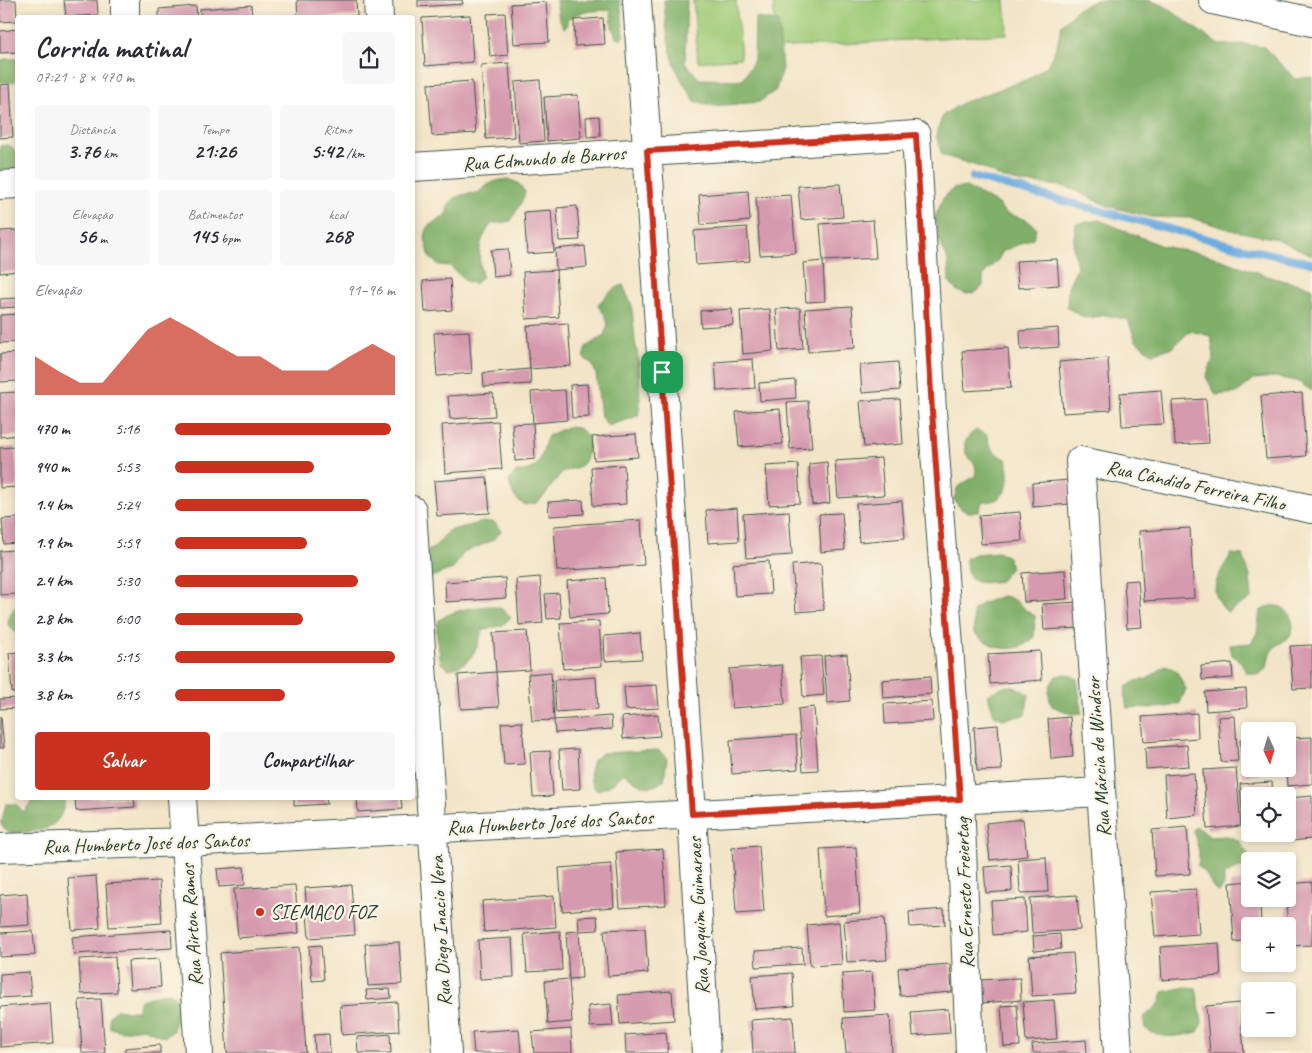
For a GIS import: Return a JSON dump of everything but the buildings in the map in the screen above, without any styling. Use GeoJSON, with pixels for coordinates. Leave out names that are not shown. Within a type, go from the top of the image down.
{"type":"FeatureCollection","features":[{"type":"Feature","properties":{"kind":"street"},"geometry":{"type":"LineString","coordinates":[[125,0],[125,15]]}},
{"type":"Feature","properties":{"kind":"street"},"geometry":{"type":"LineString","coordinates":[[378,0],[380,15]]}},
{"type":"Feature","properties":{"kind":"street","name":"Rua Joaquim Guimaraes"},"geometry":{"type":"LineString","coordinates":[[637,0],[692,814],[706,1053]]}},
{"type":"Feature","properties":{"kind":"street"},"geometry":{"type":"LineString","coordinates":[[1213,0],[1312,22]]}},
{"type":"Feature","properties":{"kind":"street","name":"Rua Edmundo de Barros"},"geometry":{"type":"LineString","coordinates":[[415,167],[916,135]]}},
{"type":"Feature","properties":{"kind":"street","name":"Rua Ernesto Freiertag"},"geometry":{"type":"LineString","coordinates":[[916,135],[933,421],[960,799],[970,1053]]}},
{"type":"Feature","properties":{"kind":"street"},"geometry":{"type":"LineString","coordinates":[[0,185],[15,184]]}},
{"type":"Feature","properties":{"kind":"street","name":"Rua Cândido Ferreira Filho"},"geometry":{"type":"LineString","coordinates":[[1080,461],[1312,509]]}},
{"type":"Feature","properties":{"kind":"street","name":"Rua Márcia de Windsor"},"geometry":{"type":"LineString","coordinates":[[1080,461],[1118,1053]]}},
{"type":"Feature","properties":{"kind":"street","name":"Rua Diego Inacio Vera"},"geometry":{"type":"LineString","coordinates":[[415,553],[447,1053]]}},
{"type":"Feature","properties":{"kind":"street","name":"Rua Humberto José dos Santos"},"geometry":{"type":"LineString","coordinates":[[0,848],[186,842],[1100,792]]}},
{"type":"Feature","properties":{"kind":"street","name":"Rua Airton Ramos"},"geometry":{"type":"LineString","coordinates":[[182,800],[199,1053]]}},
{"type":"Feature","properties":{"kind":"green space"},"geometry":{"type":"Polygon","coordinates":[[[556,0],[620,0],[624,35],[621,39],[616,37],[612,27],[611,11],[607,10],[590,11],[574,15],[569,19],[568,25],[564,28],[559,18],[556,0]]]}},
{"type":"Feature","properties":{"kind":"green space"},"geometry":{"type":"Polygon","coordinates":[[[664,0],[687,0],[685,62],[699,79],[743,80],[754,60],[755,18],[778,21],[782,68],[776,90],[759,102],[715,106],[695,101],[680,77],[671,54],[664,0]]]}},
{"type":"Feature","properties":{"kind":"green space"},"geometry":{"type":"Polygon","coordinates":[[[693,0],[736,0],[741,58],[698,62],[693,0]]]}},
{"type":"Feature","properties":{"kind":"green space"},"geometry":{"type":"Polygon","coordinates":[[[773,0],[1005,0],[1007,34],[776,48],[773,0]]]}},
{"type":"Feature","properties":{"kind":"green space"},"geometry":{"type":"Polygon","coordinates":[[[1096,0],[1148,0],[1163,5],[1219,45],[1241,44],[1264,47],[1295,79],[1312,77],[1312,255],[1277,239],[1235,231],[1192,218],[1151,217],[1108,206],[1067,187],[1023,183],[1002,178],[983,168],[942,155],[936,135],[943,115],[962,103],[1028,79],[1047,66],[1057,46],[1062,24],[1077,9],[1096,0]]]}},
{"type":"Feature","properties":{"kind":"green space"},"geometry":{"type":"Polygon","coordinates":[[[5,59],[15,59],[14,82],[0,82],[0,62],[5,59]]]}},
{"type":"Feature","properties":{"kind":"green space"},"geometry":{"type":"Polygon","coordinates":[[[7,145],[15,151],[15,179],[0,182],[0,146],[7,145]]]}},
{"type":"Feature","properties":{"kind":"green space"},"geometry":{"type":"Polygon","coordinates":[[[508,179],[518,183],[525,192],[524,196],[511,221],[491,224],[486,231],[480,249],[482,276],[475,284],[465,281],[450,266],[439,265],[430,258],[425,238],[427,227],[446,215],[447,209],[453,200],[461,195],[478,193],[492,183],[508,179]]]}},
{"type":"Feature","properties":{"kind":"green space"},"geometry":{"type":"Polygon","coordinates":[[[966,187],[998,204],[1005,213],[1027,220],[1036,228],[1033,238],[1003,251],[998,260],[983,275],[983,286],[975,293],[965,294],[956,290],[949,282],[948,260],[939,240],[935,217],[944,197],[953,189],[966,187]]]}},
{"type":"Feature","properties":{"kind":"green space"},"geometry":{"type":"Polygon","coordinates":[[[1099,220],[1162,246],[1208,255],[1273,278],[1312,287],[1312,391],[1297,381],[1275,377],[1254,379],[1237,393],[1216,395],[1206,377],[1214,357],[1211,336],[1190,331],[1173,347],[1152,354],[1136,341],[1128,320],[1106,315],[1086,318],[1067,308],[1068,287],[1077,267],[1073,245],[1076,224],[1099,220]]]}},
{"type":"Feature","properties":{"kind":"green space"},"geometry":{"type":"Polygon","coordinates":[[[623,285],[632,306],[639,362],[640,405],[638,416],[608,426],[601,417],[596,374],[592,364],[583,357],[586,347],[604,335],[608,325],[605,315],[598,306],[609,293],[623,285]]]}},
{"type":"Feature","properties":{"kind":"green space"},"geometry":{"type":"Polygon","coordinates":[[[567,427],[578,428],[587,435],[587,455],[581,466],[562,472],[544,496],[536,503],[525,505],[514,495],[509,480],[516,472],[525,471],[536,465],[548,436],[567,427]]]}},
{"type":"Feature","properties":{"kind":"green space"},"geometry":{"type":"Polygon","coordinates":[[[976,430],[987,435],[993,450],[1006,459],[1008,482],[1004,493],[1000,497],[993,501],[982,502],[979,512],[970,512],[961,509],[954,499],[957,488],[976,475],[975,464],[970,460],[965,451],[965,442],[976,430]]]}},
{"type":"Feature","properties":{"kind":"green space"},"geometry":{"type":"Polygon","coordinates":[[[482,522],[494,522],[501,531],[493,540],[463,553],[453,569],[422,581],[423,553],[434,548],[448,531],[482,522]]]}},
{"type":"Feature","properties":{"kind":"green space"},"geometry":{"type":"Polygon","coordinates":[[[998,552],[1008,557],[1011,568],[1000,581],[985,583],[971,578],[968,574],[966,558],[976,554],[998,552]]]}},
{"type":"Feature","properties":{"kind":"green space"},"geometry":{"type":"Polygon","coordinates":[[[1231,554],[1243,555],[1250,576],[1252,598],[1227,612],[1220,604],[1215,590],[1218,577],[1231,554]]]}},
{"type":"Feature","properties":{"kind":"green space"},"geometry":{"type":"Polygon","coordinates":[[[1002,596],[1016,601],[1035,616],[1034,638],[1026,644],[1011,649],[988,643],[974,633],[973,611],[981,604],[1002,596]]]}},
{"type":"Feature","properties":{"kind":"green space"},"geometry":{"type":"Polygon","coordinates":[[[491,606],[502,609],[511,617],[503,625],[482,630],[472,656],[462,664],[449,669],[441,663],[436,630],[439,620],[458,611],[491,606]]]}},
{"type":"Feature","properties":{"kind":"green space"},"geometry":{"type":"Polygon","coordinates":[[[1269,606],[1280,606],[1287,612],[1293,626],[1291,634],[1273,649],[1267,668],[1258,675],[1246,672],[1241,662],[1232,655],[1230,645],[1251,643],[1257,633],[1260,611],[1269,606]]]}},
{"type":"Feature","properties":{"kind":"green space"},"geometry":{"type":"Polygon","coordinates":[[[15,608],[15,632],[8,625],[9,615],[15,608]]]}},
{"type":"Feature","properties":{"kind":"green space"},"geometry":{"type":"Polygon","coordinates":[[[1165,666],[1176,670],[1186,689],[1180,703],[1161,708],[1127,708],[1126,687],[1136,681],[1147,679],[1165,666]]]}},
{"type":"Feature","properties":{"kind":"green space"},"geometry":{"type":"Polygon","coordinates":[[[1067,674],[1077,679],[1082,713],[1072,714],[1052,706],[1049,697],[1051,684],[1056,676],[1067,674]]]}},
{"type":"Feature","properties":{"kind":"green space"},"geometry":{"type":"Polygon","coordinates":[[[1009,686],[1020,689],[1029,695],[1025,715],[1003,719],[994,715],[988,695],[998,689],[1009,686]]]}},
{"type":"Feature","properties":{"kind":"green space"},"geometry":{"type":"Polygon","coordinates":[[[658,750],[667,758],[664,780],[658,784],[648,787],[643,786],[623,773],[617,780],[601,789],[596,790],[591,781],[590,771],[593,760],[602,753],[658,750]]]}},
{"type":"Feature","properties":{"kind":"green space"},"geometry":{"type":"Polygon","coordinates":[[[33,800],[65,800],[59,818],[47,828],[30,832],[10,833],[1,825],[6,804],[16,804],[24,812],[33,800]]]}},
{"type":"Feature","properties":{"kind":"green space"},"geometry":{"type":"Polygon","coordinates":[[[1196,826],[1210,837],[1227,836],[1238,840],[1247,852],[1241,852],[1241,868],[1224,874],[1224,885],[1219,893],[1214,889],[1206,874],[1198,867],[1199,851],[1193,830],[1196,826]]]}},
{"type":"Feature","properties":{"kind":"green space"},"geometry":{"type":"Polygon","coordinates":[[[1185,987],[1196,988],[1202,1022],[1198,1032],[1177,1036],[1164,1036],[1145,1028],[1143,1018],[1160,1003],[1163,992],[1185,987]]]}},
{"type":"Feature","properties":{"kind":"green space"},"geometry":{"type":"Polygon","coordinates":[[[170,993],[179,1000],[173,1031],[164,1037],[143,1028],[121,1031],[110,1028],[109,1016],[117,1009],[138,1011],[139,1001],[159,994],[170,993]]]}},
{"type":"Feature","properties":{"kind":"waterway"},"geometry":{"type":"LineString","coordinates":[[973,177],[1238,247],[1312,263]]}},
{"type":"Feature","properties":{"kind":"place","name":"SIEMACO FOZ"},"geometry":{"type":"Point","coordinates":[260,912]}},
{"type":"Feature","properties":{"kind":"route"},"geometry":{"type":"LineString","coordinates":[[916,135],[932,411],[960,799],[692,814],[662,372],[647,151],[916,135]]}}]}
